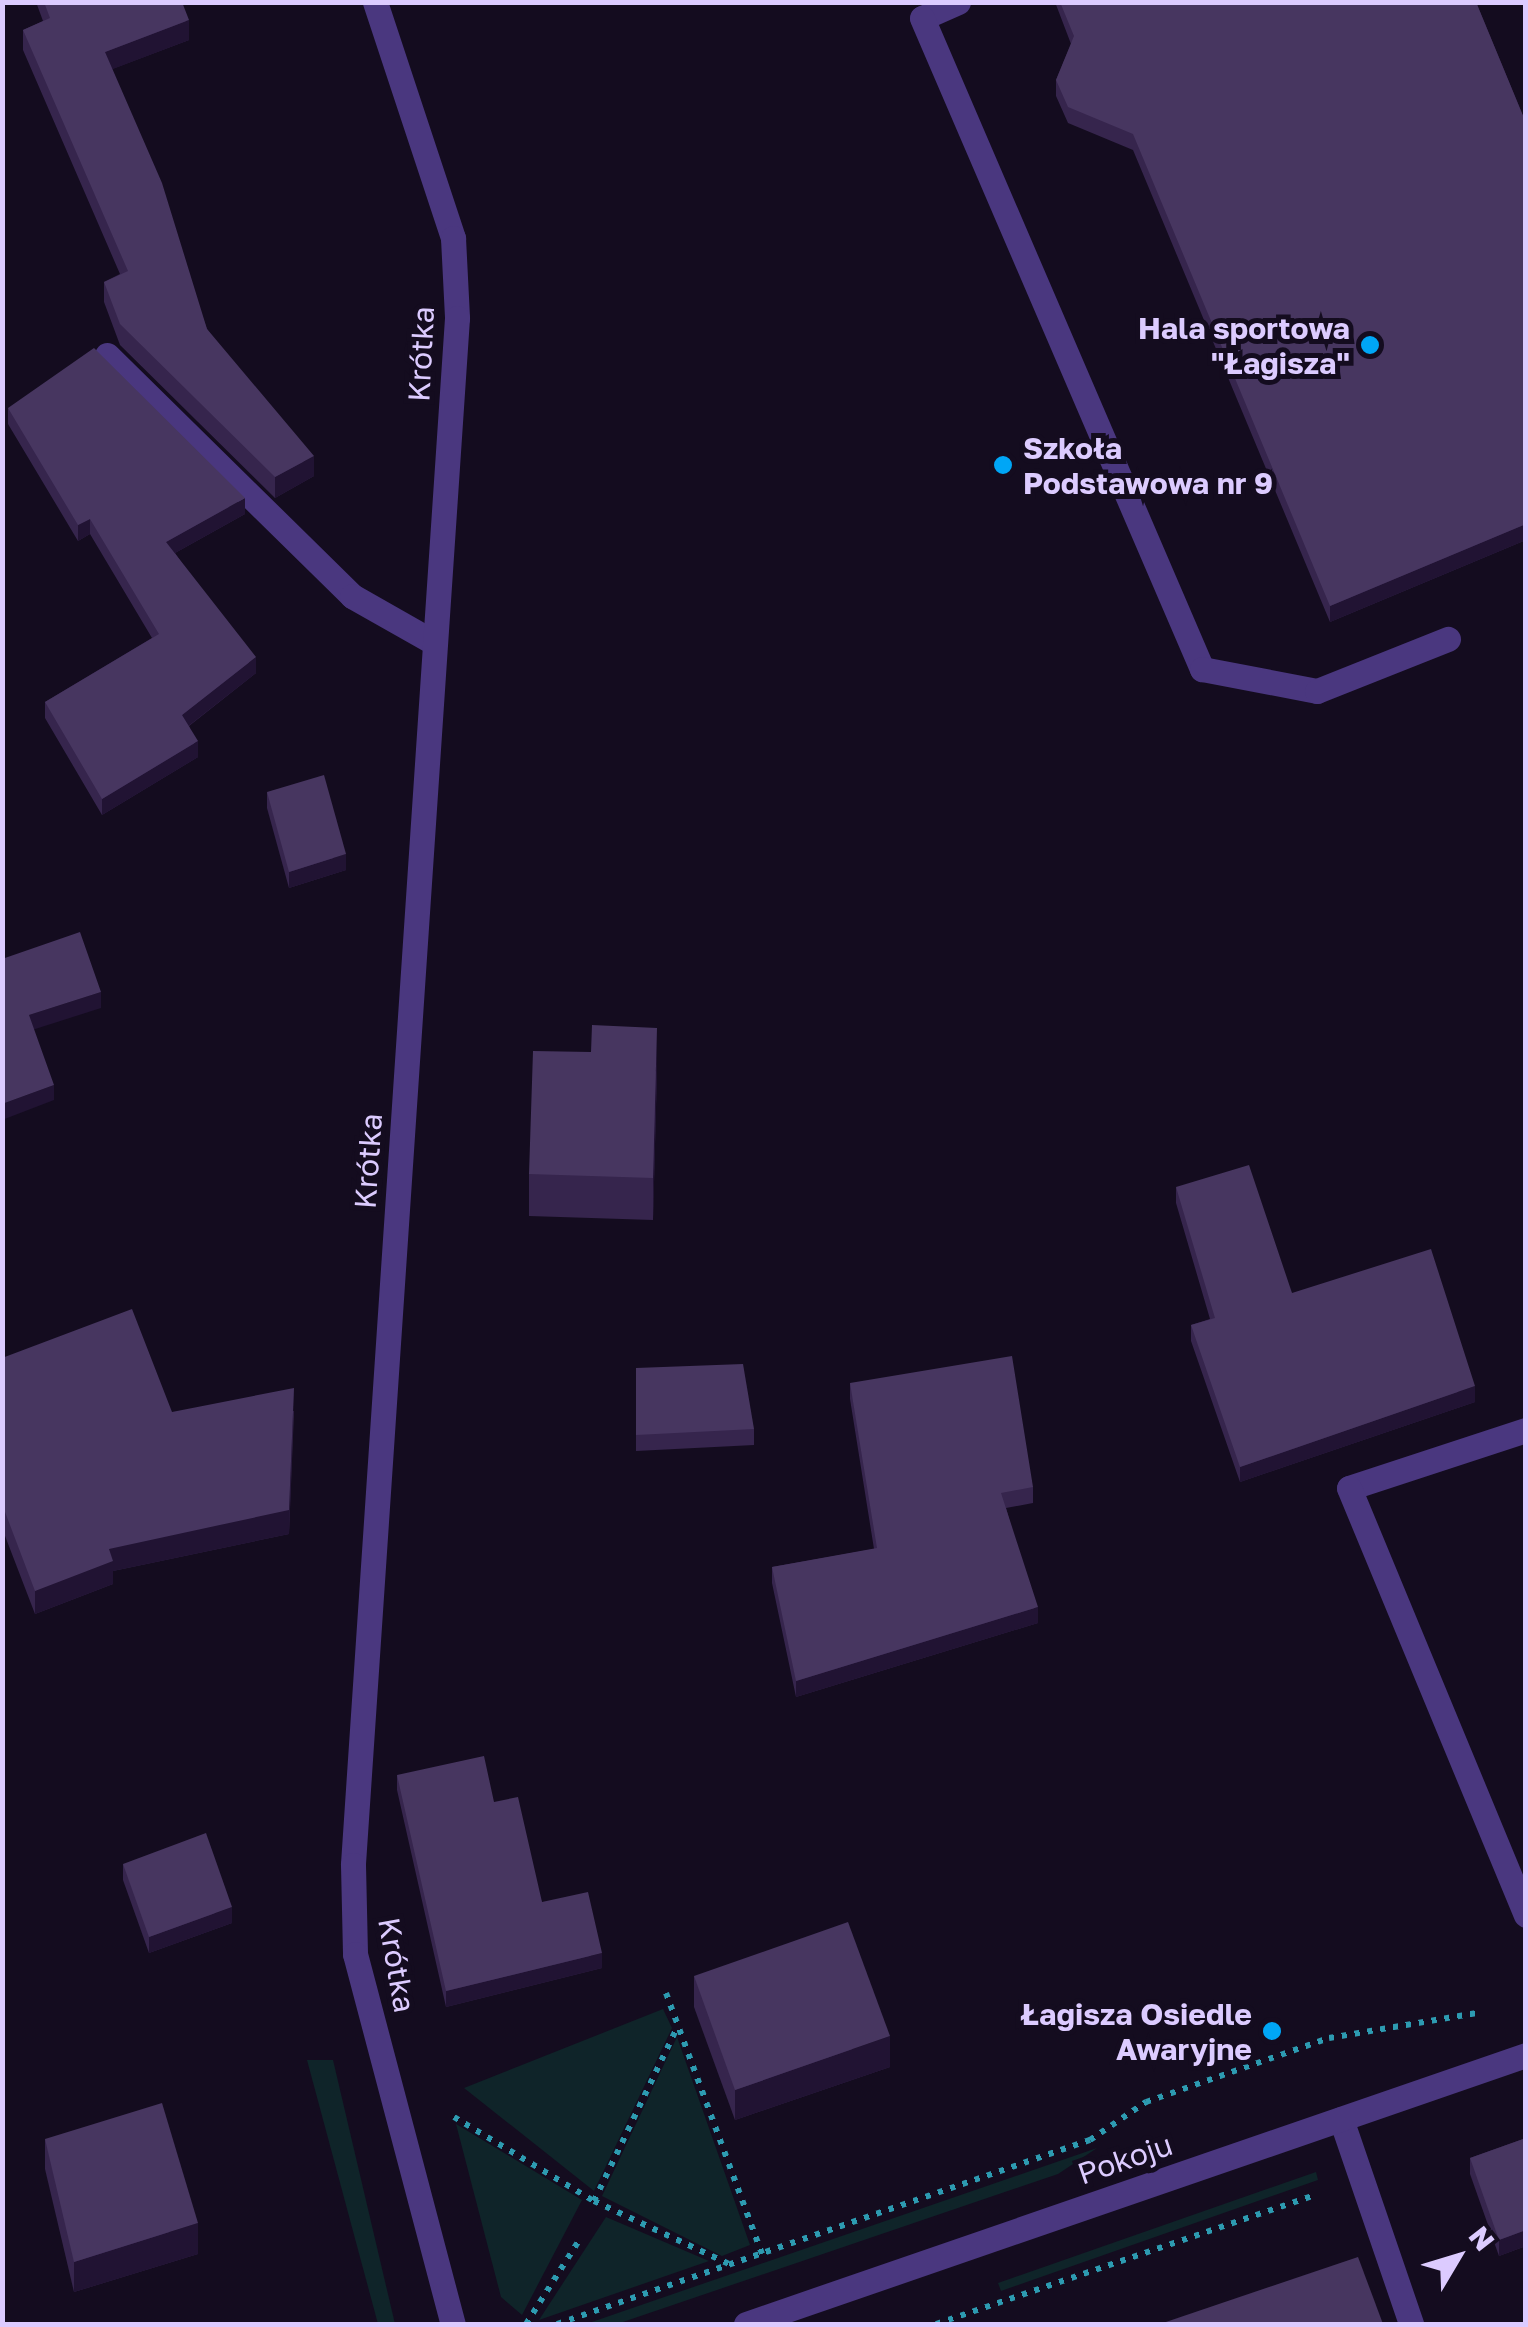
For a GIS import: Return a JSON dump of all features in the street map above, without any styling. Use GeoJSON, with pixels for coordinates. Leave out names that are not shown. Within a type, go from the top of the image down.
{"type":"FeatureCollection","features":[{"type":"Feature","properties":{"kind":"street","name":"Krótka"},"geometry":{"type":"LineString","coordinates":[[375,2],[453,238],[457,318],[353,1865],[356,1954],[452,2324]]}},
{"type":"Feature","properties":{"kind":"street"},"geometry":{"type":"LineString","coordinates":[[958,2],[922,18],[1202,669],[1317,692],[1448,640]]}},
{"type":"Feature","properties":{"kind":"street"},"geometry":{"type":"LineString","coordinates":[[107,355],[352,596],[435,643]]}},
{"type":"Feature","properties":{"kind":"street"},"geometry":{"type":"LineString","coordinates":[[1526,1430],[1349,1488],[1526,1915]]}},
{"type":"Feature","properties":{"kind":"street","name":"Pokoju"},"geometry":{"type":"LineString","coordinates":[[746,2324],[1526,2055]]}},
{"type":"Feature","properties":{"kind":"street"},"geometry":{"type":"LineString","coordinates":[[1341,2119],[1411,2324]]}},
{"type":"Feature","properties":{"kind":"path"},"geometry":{"type":"LineString","coordinates":[[666,1993],[762,2254]]}},
{"type":"Feature","properties":{"kind":"path"},"geometry":{"type":"LineString","coordinates":[[557,2324],[1090,2140],[1146,2102],[1328,2038],[1485,2012]]}},
{"type":"Feature","properties":{"kind":"path"},"geometry":{"type":"LineString","coordinates":[[594,2201],[679,2025]]}},
{"type":"Feature","properties":{"kind":"path"},"geometry":{"type":"LineString","coordinates":[[448,2128],[443,2111],[594,2201],[730,2265]]}},
{"type":"Feature","properties":{"kind":"path"},"geometry":{"type":"LineString","coordinates":[[936,2324],[1344,2185],[1357,2165]]}},
{"type":"Feature","properties":{"kind":"path"},"geometry":{"type":"LineString","coordinates":[[526,2324],[580,2239]]}},
{"type":"Feature","properties":{"kind":"green space"},"geometry":{"type":"Polygon","coordinates":[[[663,2009],[672,2028],[594,2191],[464,2088],[663,2009]]]}},
{"type":"Feature","properties":{"kind":"green space"},"geometry":{"type":"Polygon","coordinates":[[[677,2037],[750,2245],[722,2256],[602,2196],[677,2037]]]}},
{"type":"Feature","properties":{"kind":"green space"},"geometry":{"type":"Polygon","coordinates":[[[307,2060],[333,2060],[395,2324],[378,2324],[307,2060]]]}},
{"type":"Feature","properties":{"kind":"green space"},"geometry":{"type":"Polygon","coordinates":[[[456,2124],[582,2200],[522,2315],[501,2297],[456,2124]]]}},
{"type":"Feature","properties":{"kind":"green space"},"geometry":{"type":"Polygon","coordinates":[[[1097,2148],[1058,2174],[617,2324],[586,2324],[1097,2148]]]}},
{"type":"Feature","properties":{"kind":"green space"},"geometry":{"type":"Polygon","coordinates":[[[1316,2172],[1318,2180],[1001,2291],[998,2283],[1316,2172]]]}},
{"type":"Feature","properties":{"kind":"green space"},"geometry":{"type":"Polygon","coordinates":[[[606,2217],[709,2261],[539,2320],[606,2217]]]}},
{"type":"Feature","properties":{"kind":"building"},"geometry":{"type":"Polygon","coordinates":[[[44,2],[182,2],[189,20],[105,52],[162,183],[207,329],[314,456],[275,477],[120,324],[104,282],[128,271],[23,30],[50,18],[44,2]]]}},
{"type":"Feature","properties":{"kind":"building","name":"Hala sportowa \"Łagisza\""},"geometry":{"type":"Polygon","coordinates":[[[1060,2],[1476,2],[1526,123],[1526,524],[1330,606],[1133,134],[1068,107],[1056,80],[1074,36],[1060,2]]]}},
{"type":"Feature","properties":{"kind":"building"},"geometry":{"type":"Polygon","coordinates":[[[94,348],[245,498],[166,542],[256,657],[182,715],[198,741],[102,799],[45,702],[159,634],[90,519],[78,525],[8,408],[94,348]]]}},
{"type":"Feature","properties":{"kind":"building"},"geometry":{"type":"Polygon","coordinates":[[[324,775],[346,854],[289,872],[267,792],[324,775]]]}},
{"type":"Feature","properties":{"kind":"building"},"geometry":{"type":"Polygon","coordinates":[[[80,932],[101,992],[29,1015],[54,1085],[2,1104],[2,959],[80,932]]]}},
{"type":"Feature","properties":{"kind":"building"},"geometry":{"type":"Polygon","coordinates":[[[592,1025],[657,1028],[653,1178],[529,1174],[533,1051],[591,1052],[592,1025]]]}},
{"type":"Feature","properties":{"kind":"building"},"geometry":{"type":"Polygon","coordinates":[[[1249,1165],[1292,1293],[1431,1249],[1475,1386],[1240,1467],[1191,1325],[1215,1318],[1176,1187],[1249,1165]]]}},
{"type":"Feature","properties":{"kind":"building"},"geometry":{"type":"Polygon","coordinates":[[[132,1309],[172,1412],[294,1388],[289,1510],[109,1549],[113,1561],[35,1591],[2,1504],[2,1358],[132,1309]]]}},
{"type":"Feature","properties":{"kind":"building"},"geometry":{"type":"Polygon","coordinates":[[[1012,1356],[1033,1487],[1001,1493],[1038,1607],[796,1681],[772,1567],[877,1548],[850,1383],[1012,1356]]]}},
{"type":"Feature","properties":{"kind":"building"},"geometry":{"type":"Polygon","coordinates":[[[743,1364],[754,1429],[636,1435],[636,1368],[743,1364]]]}},
{"type":"Feature","properties":{"kind":"building"},"geometry":{"type":"Polygon","coordinates":[[[484,1756],[494,1802],[518,1797],[542,1902],[588,1892],[602,1953],[446,1991],[397,1775],[484,1756]]]}},
{"type":"Feature","properties":{"kind":"building"},"geometry":{"type":"Polygon","coordinates":[[[206,1833],[232,1907],[149,1937],[123,1864],[206,1833]]]}},
{"type":"Feature","properties":{"kind":"building"},"geometry":{"type":"Polygon","coordinates":[[[848,1922],[890,2036],[735,2090],[694,1976],[848,1922]]]}},
{"type":"Feature","properties":{"kind":"building"},"geometry":{"type":"Polygon","coordinates":[[[162,2103],[198,2223],[74,2262],[45,2139],[162,2103]]]}},
{"type":"Feature","properties":{"kind":"building"},"geometry":{"type":"Polygon","coordinates":[[[1526,2138],[1526,2230],[1499,2240],[1470,2158],[1526,2138]]]}},
{"type":"Feature","properties":{"kind":"building"},"geometry":{"type":"Polygon","coordinates":[[[1358,2257],[1383,2324],[1160,2324],[1358,2257]]]}},
{"type":"Feature","properties":{"kind":"place","name":"Hala sportowa \"Łagisza\""},"geometry":{"type":"Point","coordinates":[1370,345]}},
{"type":"Feature","properties":{"kind":"place","name":"Szkoła Podstawowa nr 9"},"geometry":{"type":"Point","coordinates":[1003,465]}},
{"type":"Feature","properties":{"kind":"place","name":"Łagisza Osiedle Awaryjne"},"geometry":{"type":"Point","coordinates":[1272,2031]}}]}
